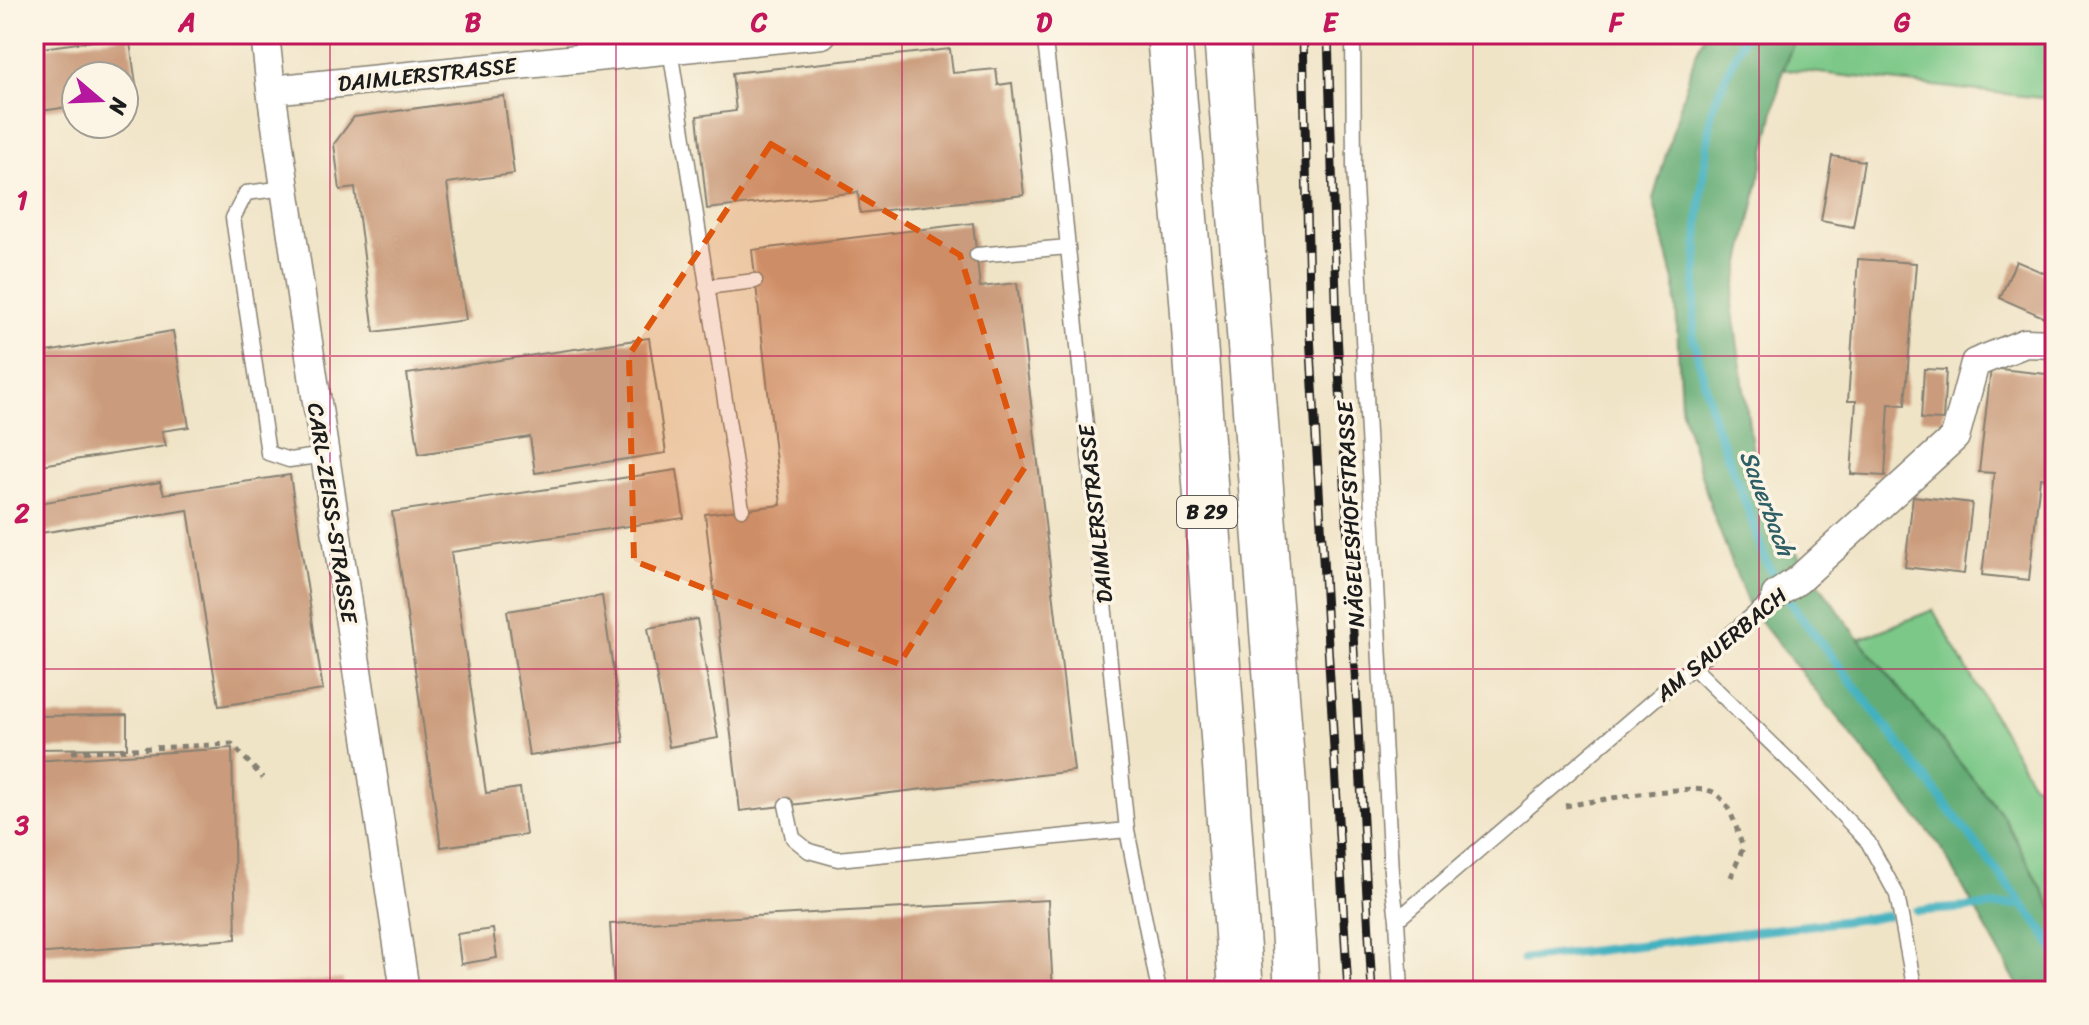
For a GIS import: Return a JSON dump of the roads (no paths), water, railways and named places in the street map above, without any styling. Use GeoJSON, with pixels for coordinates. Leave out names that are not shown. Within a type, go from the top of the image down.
{"type":"FeatureCollection","features":[{"type":"Feature","properties":{"kind":"highway","name":"B 29"},"geometry":{"type":"LineString","coordinates":[[1169,34],[1193,314],[1241,991]]}},
{"type":"Feature","properties":{"kind":"highway","name":"B 29"},"geometry":{"type":"LineString","coordinates":[[1226,34],[1297,991]]}},
{"type":"Feature","properties":{"kind":"street","name":"CARL-ZEISS-STRASSE"},"geometry":{"type":"LineString","coordinates":[[265,34],[285,188],[405,991]]}},
{"type":"Feature","properties":{"kind":"street","name":"DAIMLERSTRASSE"},"geometry":{"type":"LineString","coordinates":[[271,90],[822,34]]}},
{"type":"Feature","properties":{"kind":"street","name":"AM SAUERBACH"},"geometry":{"type":"LineString","coordinates":[[1787,587],[1955,437],[1975,363],[2025,343],[2055,344]]}},
{"type":"Feature","properties":{"kind":"lane","name":"DAIMLERSTRASSE"},"geometry":{"type":"LineString","coordinates":[[1044,34],[1127,830],[1159,991]]}},
{"type":"Feature","properties":{"kind":"lane","name":"NÄGELESHOFSTRASSE"},"geometry":{"type":"LineString","coordinates":[[1353,34],[1354,166],[1391,872],[1401,991]]}},
{"type":"Feature","properties":{"kind":"lane"},"geometry":{"type":"LineString","coordinates":[[670,49],[742,509]]}},
{"type":"Feature","properties":{"kind":"lane"},"geometry":{"type":"LineString","coordinates":[[285,188],[246,193],[233,218],[268,453],[289,460],[325,455]]}},
{"type":"Feature","properties":{"kind":"lane"},"geometry":{"type":"LineString","coordinates":[[977,255],[1068,247]]}},
{"type":"Feature","properties":{"kind":"lane"},"geometry":{"type":"LineString","coordinates":[[706,287],[755,281]]}},
{"type":"Feature","properties":{"kind":"lane","name":"AM SAUERBACH"},"geometry":{"type":"LineString","coordinates":[[1397,920],[1787,587]]}},
{"type":"Feature","properties":{"kind":"lane"},"geometry":{"type":"LineString","coordinates":[[1693,667],[1868,842],[1897,895],[1915,991]]}},
{"type":"Feature","properties":{"kind":"lane"},"geometry":{"type":"LineString","coordinates":[[786,805],[793,838],[809,851],[838,859],[1127,830]]}},
{"type":"Feature","properties":{"kind":"waterway","name":"Sauerbach"},"geometry":{"type":"LineString","coordinates":[[1745,34],[1712,108],[1699,214],[1693,336],[1715,424],[1766,562],[1792,605],[2047,936],[2055,953]]}},
{"type":"Feature","properties":{"kind":"waterway"},"geometry":{"type":"LineString","coordinates":[[1917,911],[2022,904]]}},
{"type":"Feature","properties":{"kind":"waterway"},"geometry":{"type":"LineString","coordinates":[[1524,959],[1887,916]]}},
{"type":"Feature","properties":{"kind":"railway"},"geometry":{"type":"LineString","coordinates":[[1303,34],[1310,334],[1348,991]]}},
{"type":"Feature","properties":{"kind":"railway"},"geometry":{"type":"LineString","coordinates":[[1328,34],[1337,332],[1372,991]]}}]}
